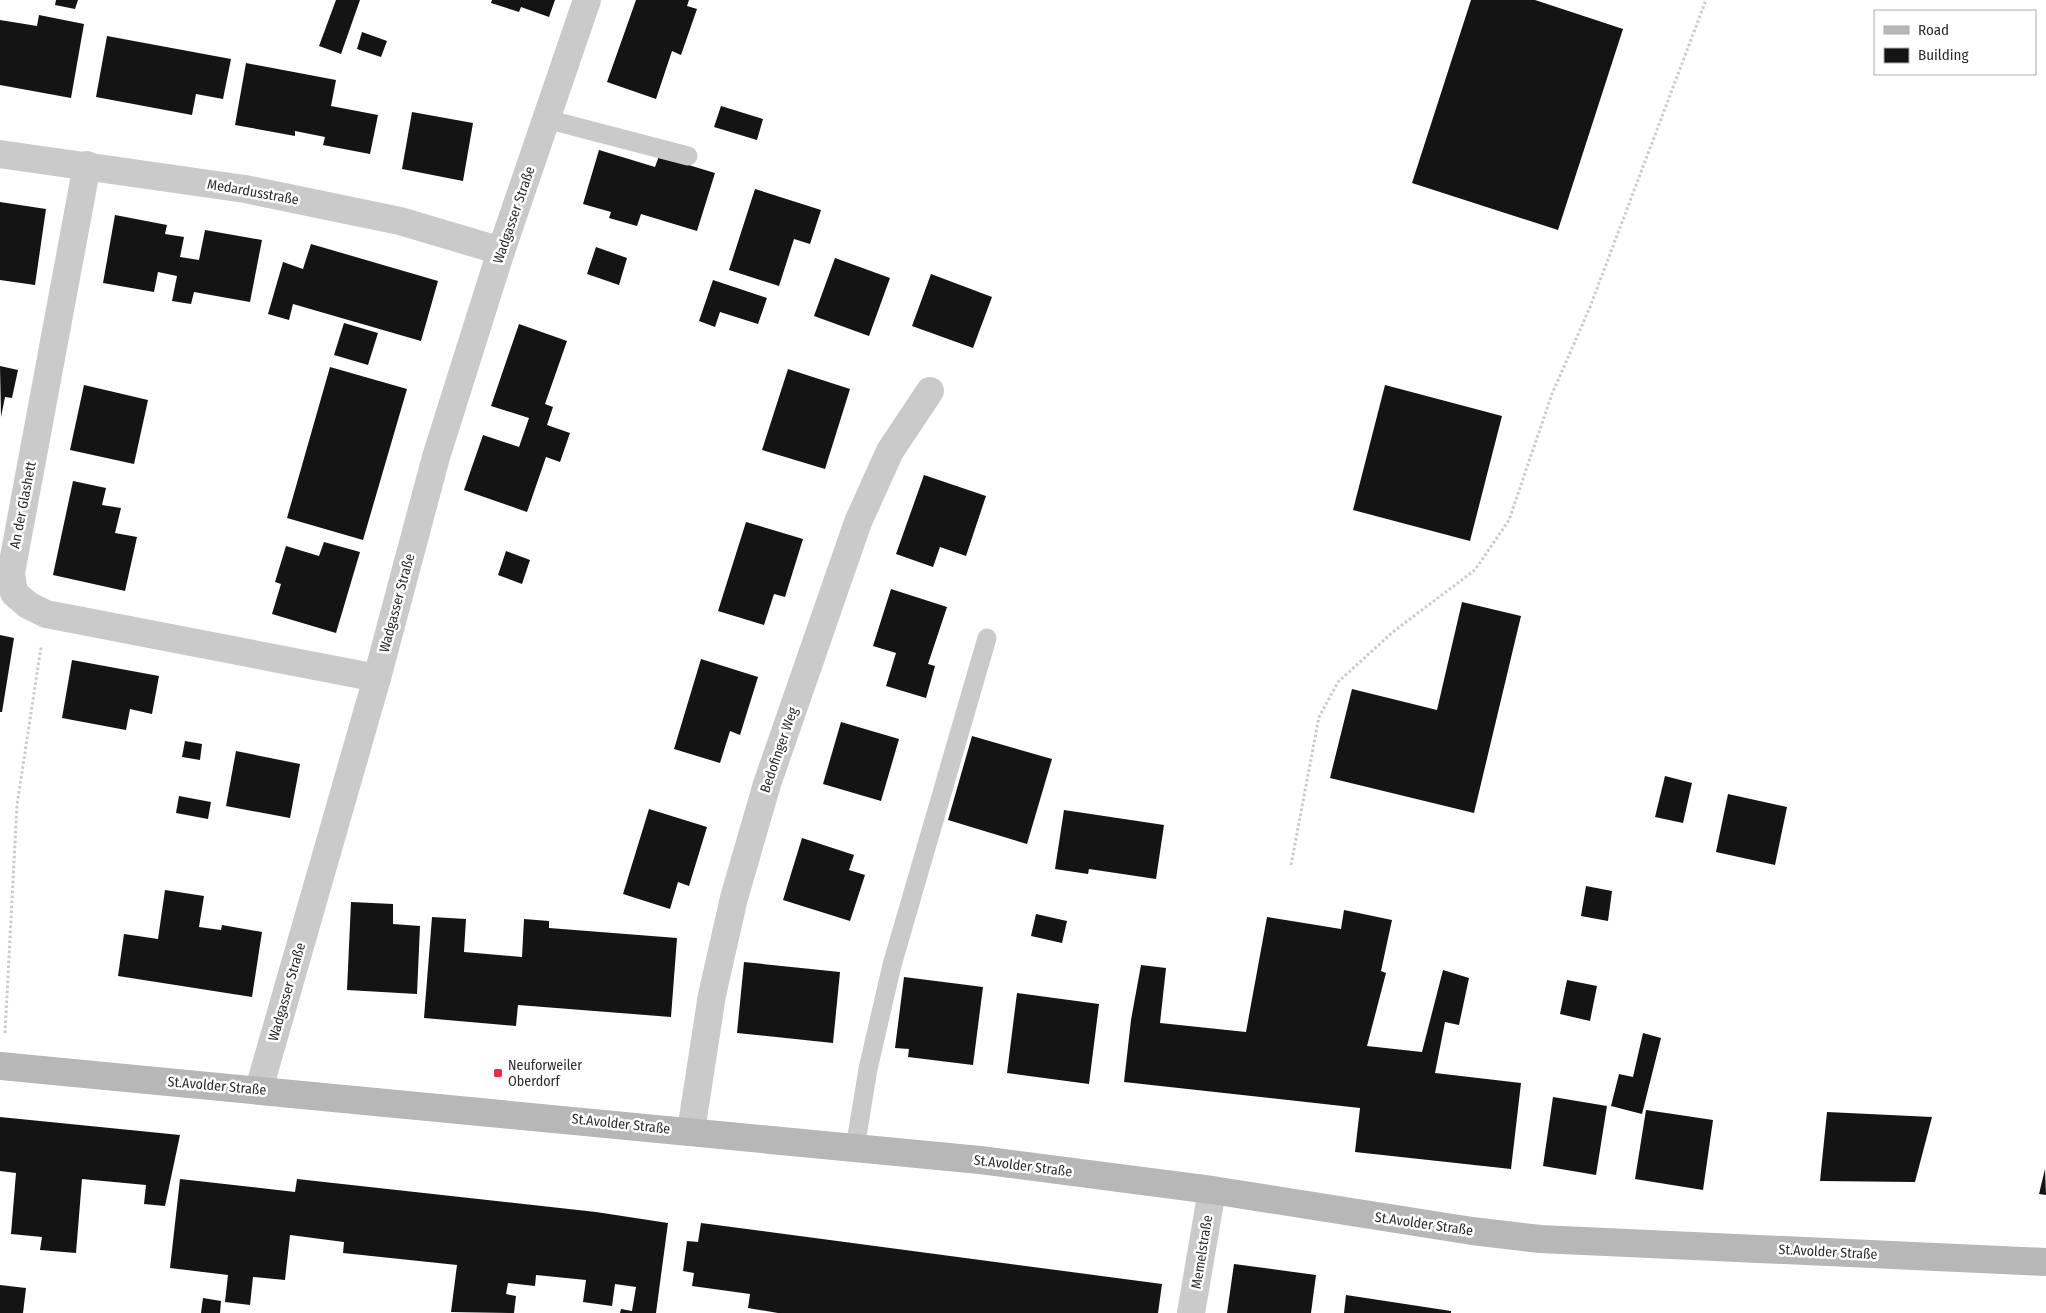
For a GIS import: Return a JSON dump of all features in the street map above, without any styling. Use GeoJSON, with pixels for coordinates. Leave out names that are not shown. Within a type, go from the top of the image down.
{"type":"FeatureCollection","features":[{"type":"Feature","properties":{"kind":"main road","name":"St.Avolder Straße"},"geometry":{"type":"LineString","coordinates":[[2,1066],[259,1089],[980,1160],[1212,1190],[1462,1230],[1540,1239],[2046,1262]]}},
{"type":"Feature","properties":{"kind":"street","name":"Wadgasser Straße"},"geometry":{"type":"LineString","coordinates":[[259,1089],[377,678],[436,457],[501,251],[587,0]]}},
{"type":"Feature","properties":{"kind":"street","name":"Medardusstraße"},"geometry":{"type":"LineString","coordinates":[[0,154],[244,189],[400,220],[501,251]]}},
{"type":"Feature","properties":{"kind":"street","name":"An der Glashett"},"geometry":{"type":"LineString","coordinates":[[87,165],[11,573],[14,593],[28,606],[46,614],[377,678]]}},
{"type":"Feature","properties":{"kind":"street","name":"Bedofinger Weg"},"geometry":{"type":"LineString","coordinates":[[691,1131],[712,995],[734,898],[767,784],[858,522],[890,451],[930,391]]}},
{"type":"Feature","properties":{"kind":"street","name":"Memelstraße"},"geometry":{"type":"LineString","coordinates":[[1192,1313],[1212,1190]]}},
{"type":"Feature","properties":{"kind":"lane"},"geometry":{"type":"LineString","coordinates":[[546,120],[688,156]]}},
{"type":"Feature","properties":{"kind":"lane"},"geometry":{"type":"LineString","coordinates":[[855,1148],[868,1069],[892,965],[987,638]]}},
{"type":"Feature","properties":{"kind":"path"},"geometry":{"type":"LineString","coordinates":[[1291,865],[1319,717],[1338,682],[1394,631],[1475,570],[1509,520],[1552,394],[1590,307],[1706,0]]}},
{"type":"Feature","properties":{"kind":"path"},"geometry":{"type":"LineString","coordinates":[[2,1066],[17,806],[46,614]]}},
{"type":"Feature","properties":{"kind":"building"},"geometry":{"type":"Polygon","coordinates":[[[56,0],[78,0],[75,9],[55,5],[56,0]]]}},
{"type":"Feature","properties":{"kind":"building"},"geometry":{"type":"Polygon","coordinates":[[[336,0],[360,0],[341,54],[319,46],[336,0]]]}},
{"type":"Feature","properties":{"kind":"building"},"geometry":{"type":"Polygon","coordinates":[[[492,0],[555,0],[549,17],[521,7],[519,12],[491,3],[492,0]]]}},
{"type":"Feature","properties":{"kind":"building"},"geometry":{"type":"Polygon","coordinates":[[[636,0],[689,0],[687,6],[697,9],[681,55],[672,51],[656,99],[607,82],[636,0]]]}},
{"type":"Feature","properties":{"kind":"building"},"geometry":{"type":"Polygon","coordinates":[[[1471,0],[1535,0],[1623,29],[1558,230],[1412,183],[1471,0]]]}},
{"type":"Feature","properties":{"kind":"building"},"geometry":{"type":"Polygon","coordinates":[[[39,15],[84,24],[71,98],[0,85],[0,20],[37,26],[39,15]]]}},
{"type":"Feature","properties":{"kind":"building"},"geometry":{"type":"Polygon","coordinates":[[[362,32],[387,41],[381,57],[357,49],[362,32]]]}},
{"type":"Feature","properties":{"kind":"building"},"geometry":{"type":"Polygon","coordinates":[[[107,36],[231,59],[223,99],[196,94],[192,115],[96,97],[107,36]]]}},
{"type":"Feature","properties":{"kind":"building"},"geometry":{"type":"Polygon","coordinates":[[[246,63],[336,80],[331,106],[378,115],[370,154],[323,145],[325,137],[295,131],[295,136],[235,125],[246,63]]]}},
{"type":"Feature","properties":{"kind":"building"},"geometry":{"type":"Polygon","coordinates":[[[721,106],[763,119],[757,140],[714,127],[721,106]]]}},
{"type":"Feature","properties":{"kind":"building"},"geometry":{"type":"Polygon","coordinates":[[[412,112],[473,123],[463,181],[402,169],[412,112]]]}},
{"type":"Feature","properties":{"kind":"building"},"geometry":{"type":"Polygon","coordinates":[[[599,150],[655,167],[659,156],[715,173],[697,231],[641,214],[637,226],[609,218],[611,212],[583,204],[599,150]]]}},
{"type":"Feature","properties":{"kind":"building"},"geometry":{"type":"Polygon","coordinates":[[[755,189],[821,210],[810,244],[794,239],[779,286],[729,270],[755,189]]]}},
{"type":"Feature","properties":{"kind":"building"},"geometry":{"type":"Polygon","coordinates":[[[0,202],[46,209],[35,285],[0,280],[0,202]]]}},
{"type":"Feature","properties":{"kind":"building"},"geometry":{"type":"Polygon","coordinates":[[[115,215],[167,225],[165,234],[184,237],[180,257],[199,260],[205,230],[262,240],[250,302],[194,292],[191,304],[172,301],[177,276],[158,272],[154,292],[103,283],[115,215]]]}},
{"type":"Feature","properties":{"kind":"building"},"geometry":{"type":"Polygon","coordinates":[[[311,244],[438,281],[421,341],[293,304],[289,320],[268,314],[283,262],[303,269],[311,244]]]}},
{"type":"Feature","properties":{"kind":"building"},"geometry":{"type":"Polygon","coordinates":[[[596,247],[627,258],[619,285],[587,274],[596,247]]]}},
{"type":"Feature","properties":{"kind":"building"},"geometry":{"type":"Polygon","coordinates":[[[835,258],[890,278],[869,336],[814,316],[835,258]]]}},
{"type":"Feature","properties":{"kind":"building"},"geometry":{"type":"Polygon","coordinates":[[[931,274],[992,297],[973,348],[912,326],[931,274]]]}},
{"type":"Feature","properties":{"kind":"building"},"geometry":{"type":"Polygon","coordinates":[[[713,280],[767,298],[758,324],[720,312],[715,327],[699,321],[713,280]]]}},
{"type":"Feature","properties":{"kind":"building"},"geometry":{"type":"Polygon","coordinates":[[[344,323],[378,333],[368,365],[334,355],[344,323]]]}},
{"type":"Feature","properties":{"kind":"building"},"geometry":{"type":"Polygon","coordinates":[[[519,324],[567,341],[545,404],[553,407],[547,425],[570,433],[560,462],[546,457],[527,512],[464,490],[483,435],[519,447],[529,418],[491,406],[519,324]]]}},
{"type":"Feature","properties":{"kind":"building"},"geometry":{"type":"Polygon","coordinates":[[[0,366],[18,370],[12,398],[5,397],[1,417],[0,366]]]}},
{"type":"Feature","properties":{"kind":"building"},"geometry":{"type":"Polygon","coordinates":[[[330,367],[407,389],[363,540],[287,518],[330,367]]]}},
{"type":"Feature","properties":{"kind":"building"},"geometry":{"type":"Polygon","coordinates":[[[788,369],[850,389],[825,469],[762,450],[788,369]]]}},
{"type":"Feature","properties":{"kind":"building"},"geometry":{"type":"Polygon","coordinates":[[[84,385],[148,400],[134,464],[70,450],[84,385]]]}},
{"type":"Feature","properties":{"kind":"building"},"geometry":{"type":"Polygon","coordinates":[[[1385,385],[1502,416],[1470,541],[1353,510],[1385,385]]]}},
{"type":"Feature","properties":{"kind":"building"},"geometry":{"type":"Polygon","coordinates":[[[924,475],[986,496],[966,556],[940,547],[933,567],[896,554],[924,475]]]}},
{"type":"Feature","properties":{"kind":"building"},"geometry":{"type":"Polygon","coordinates":[[[73,481],[106,488],[102,505],[121,508],[115,533],[137,537],[125,591],[53,575],[73,481]]]}},
{"type":"Feature","properties":{"kind":"building"},"geometry":{"type":"Polygon","coordinates":[[[746,522],[803,539],[785,597],[774,594],[764,625],[718,611],[746,522]]]}},
{"type":"Feature","properties":{"kind":"building"},"geometry":{"type":"Polygon","coordinates":[[[324,542],[360,552],[336,633],[272,614],[281,584],[275,582],[286,546],[319,556],[324,542]]]}},
{"type":"Feature","properties":{"kind":"building"},"geometry":{"type":"Polygon","coordinates":[[[506,551],[530,560],[522,584],[498,575],[506,551]]]}},
{"type":"Feature","properties":{"kind":"building"},"geometry":{"type":"Polygon","coordinates":[[[891,589],[947,607],[928,664],[935,666],[926,698],[886,686],[896,653],[873,646],[891,589]]]}},
{"type":"Feature","properties":{"kind":"building"},"geometry":{"type":"Polygon","coordinates":[[[1462,602],[1521,616],[1474,813],[1330,778],[1352,689],[1437,710],[1462,602]]]}},
{"type":"Feature","properties":{"kind":"building"},"geometry":{"type":"Polygon","coordinates":[[[0,635],[14,638],[2,712],[0,712],[0,635]]]}},
{"type":"Feature","properties":{"kind":"building"},"geometry":{"type":"Polygon","coordinates":[[[701,659],[758,677],[740,735],[730,731],[720,763],[674,749],[701,659]]]}},
{"type":"Feature","properties":{"kind":"building"},"geometry":{"type":"Polygon","coordinates":[[[72,660],[159,676],[152,714],[130,709],[126,730],[62,718],[72,660]]]}},
{"type":"Feature","properties":{"kind":"building"},"geometry":{"type":"Polygon","coordinates":[[[841,722],[899,739],[881,801],[823,784],[841,722]]]}},
{"type":"Feature","properties":{"kind":"building"},"geometry":{"type":"Polygon","coordinates":[[[972,736],[1052,759],[1027,844],[948,820],[972,736]]]}},
{"type":"Feature","properties":{"kind":"building"},"geometry":{"type":"Polygon","coordinates":[[[185,741],[202,744],[200,760],[182,757],[185,741]]]}},
{"type":"Feature","properties":{"kind":"building"},"geometry":{"type":"Polygon","coordinates":[[[236,751],[300,764],[290,818],[226,806],[236,751]]]}},
{"type":"Feature","properties":{"kind":"building"},"geometry":{"type":"Polygon","coordinates":[[[1665,776],[1692,783],[1683,823],[1655,817],[1665,776]]]}},
{"type":"Feature","properties":{"kind":"building"},"geometry":{"type":"Polygon","coordinates":[[[1728,794],[1787,807],[1775,865],[1716,852],[1728,794]]]}},
{"type":"Feature","properties":{"kind":"building"},"geometry":{"type":"Polygon","coordinates":[[[179,796],[211,802],[208,819],[176,813],[179,796]]]}},
{"type":"Feature","properties":{"kind":"building"},"geometry":{"type":"Polygon","coordinates":[[[649,809],[707,827],[689,886],[678,882],[670,909],[623,894],[649,809]]]}},
{"type":"Feature","properties":{"kind":"building"},"geometry":{"type":"Polygon","coordinates":[[[1064,810],[1164,825],[1156,879],[1089,869],[1088,874],[1055,869],[1064,810]]]}},
{"type":"Feature","properties":{"kind":"building"},"geometry":{"type":"Polygon","coordinates":[[[802,838],[854,855],[849,870],[865,875],[850,921],[783,900],[802,838]]]}},
{"type":"Feature","properties":{"kind":"building"},"geometry":{"type":"Polygon","coordinates":[[[1586,886],[1612,891],[1608,921],[1581,916],[1586,886]]]}},
{"type":"Feature","properties":{"kind":"building"},"geometry":{"type":"Polygon","coordinates":[[[165,890],[204,896],[199,927],[221,930],[222,925],[262,932],[252,997],[118,976],[124,934],[158,939],[165,890]]]}},
{"type":"Feature","properties":{"kind":"building"},"geometry":{"type":"Polygon","coordinates":[[[351,902],[393,904],[393,924],[420,926],[417,994],[347,990],[351,902]]]}},
{"type":"Feature","properties":{"kind":"building"},"geometry":{"type":"Polygon","coordinates":[[[1344,910],[1392,920],[1381,971],[1386,973],[1367,1046],[1422,1052],[1443,970],[1469,978],[1459,1025],[1445,1022],[1435,1073],[1521,1083],[1511,1169],[1355,1152],[1360,1108],[1124,1082],[1131,1020],[1141,965],[1166,968],[1160,1023],[1246,1032],[1267,917],[1341,929],[1344,910]]]}},
{"type":"Feature","properties":{"kind":"building"},"geometry":{"type":"Polygon","coordinates":[[[1036,914],[1067,921],[1062,943],[1031,936],[1036,914]]]}},
{"type":"Feature","properties":{"kind":"building"},"geometry":{"type":"Polygon","coordinates":[[[432,917],[466,919],[464,952],[522,957],[524,919],[549,921],[549,928],[677,938],[671,1017],[518,1005],[516,1026],[424,1018],[432,917]]]}},
{"type":"Feature","properties":{"kind":"building"},"geometry":{"type":"Polygon","coordinates":[[[744,962],[840,972],[833,1043],[737,1033],[744,962]]]}},
{"type":"Feature","properties":{"kind":"building"},"geometry":{"type":"Polygon","coordinates":[[[904,977],[983,987],[973,1065],[908,1057],[909,1049],[895,1048],[904,977]]]}},
{"type":"Feature","properties":{"kind":"building"},"geometry":{"type":"Polygon","coordinates":[[[1567,980],[1597,986],[1590,1021],[1560,1014],[1567,980]]]}},
{"type":"Feature","properties":{"kind":"building"},"geometry":{"type":"Polygon","coordinates":[[[1017,993],[1099,1004],[1089,1084],[1007,1073],[1017,993]]]}},
{"type":"Feature","properties":{"kind":"building"},"geometry":{"type":"Polygon","coordinates":[[[1643,1033],[1661,1038],[1642,1114],[1611,1106],[1619,1074],[1633,1077],[1643,1033]]]}},
{"type":"Feature","properties":{"kind":"building"},"geometry":{"type":"Polygon","coordinates":[[[1553,1097],[1607,1106],[1596,1175],[1543,1166],[1553,1097]]]}},
{"type":"Feature","properties":{"kind":"building"},"geometry":{"type":"Polygon","coordinates":[[[1646,1110],[1713,1120],[1703,1190],[1635,1179],[1646,1110]]]}},
{"type":"Feature","properties":{"kind":"building"},"geometry":{"type":"Polygon","coordinates":[[[1827,1112],[1932,1117],[1915,1182],[1820,1181],[1827,1112]]]}},
{"type":"Feature","properties":{"kind":"building"},"geometry":{"type":"Polygon","coordinates":[[[0,1117],[180,1135],[165,1206],[144,1204],[146,1185],[82,1179],[76,1253],[40,1250],[42,1237],[11,1234],[16,1173],[0,1171],[0,1117]]]}},
{"type":"Feature","properties":{"kind":"building"},"geometry":{"type":"Polygon","coordinates":[[[2045,1169],[2046,1195],[2039,1194],[2045,1169]]]}},
{"type":"Feature","properties":{"kind":"building"},"geometry":{"type":"Polygon","coordinates":[[[180,1179],[295,1192],[297,1179],[596,1212],[668,1223],[656,1313],[620,1313],[621,1309],[632,1311],[636,1287],[615,1284],[612,1306],[583,1302],[586,1280],[536,1275],[535,1286],[508,1283],[506,1294],[516,1296],[514,1313],[451,1312],[457,1265],[343,1253],[344,1242],[290,1235],[285,1280],[253,1277],[250,1305],[225,1302],[228,1275],[170,1268],[180,1179]]]}},
{"type":"Feature","properties":{"kind":"building"},"geometry":{"type":"Polygon","coordinates":[[[701,1223],[1162,1284],[1158,1313],[778,1313],[748,1308],[750,1294],[692,1286],[694,1273],[683,1271],[687,1241],[698,1242],[701,1223]]]}},
{"type":"Feature","properties":{"kind":"building"},"geometry":{"type":"Polygon","coordinates":[[[1234,1264],[1316,1275],[1311,1313],[1227,1313],[1234,1264]]]}},
{"type":"Feature","properties":{"kind":"building"},"geometry":{"type":"Polygon","coordinates":[[[0,1285],[26,1288],[23,1313],[0,1313],[0,1285]]]}},
{"type":"Feature","properties":{"kind":"building"},"geometry":{"type":"Polygon","coordinates":[[[1346,1295],[1451,1311],[1451,1313],[1344,1313],[1346,1295]]]}},
{"type":"Feature","properties":{"kind":"building"},"geometry":{"type":"Polygon","coordinates":[[[203,1298],[221,1301],[220,1313],[201,1313],[203,1298]]]}},
{"type":"Feature","properties":{"kind":"place","name":"Neuforweiler Oberdorf"},"geometry":{"type":"Point","coordinates":[498,1073]}}]}
